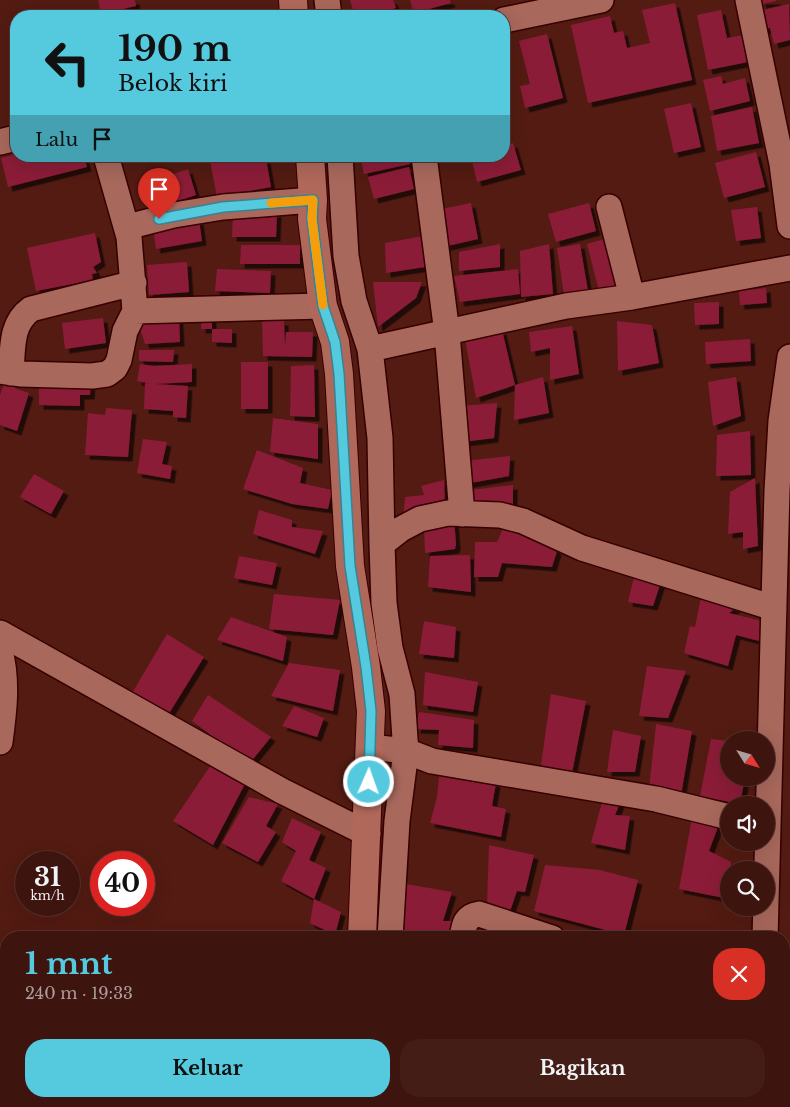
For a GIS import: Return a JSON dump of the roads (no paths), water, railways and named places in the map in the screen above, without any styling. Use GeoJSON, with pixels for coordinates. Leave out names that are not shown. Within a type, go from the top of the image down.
{"type":"FeatureCollection","features":[{"type":"Feature","properties":{"kind":"street"},"geometry":{"type":"LineString","coordinates":[[510,19],[601,0]]}},
{"type":"Feature","properties":{"kind":"street"},"geometry":{"type":"LineString","coordinates":[[748,0],[782,164],[790,226]]}},
{"type":"Feature","properties":{"kind":"street"},"geometry":{"type":"LineString","coordinates":[[108,162],[127,227],[134,283],[136,310],[125,331],[119,360],[115,368],[107,374],[92,376],[5,372],[14,329],[23,314],[31,308],[134,283]]}},
{"type":"Feature","properties":{"kind":"street"},"geometry":{"type":"LineString","coordinates":[[310,162],[313,200],[312,219],[323,306],[335,342],[339,374],[350,566],[371,711],[390,749],[397,821],[390,931]]}},
{"type":"Feature","properties":{"kind":"street"},"geometry":{"type":"LineString","coordinates":[[340,162],[346,256],[354,301],[370,350],[380,438],[384,603],[390,648],[402,694],[368,834],[362,931]]}},
{"type":"Feature","properties":{"kind":"street"},"geometry":{"type":"LineString","coordinates":[[425,162],[448,333],[462,514]]}},
{"type":"Feature","properties":{"kind":"street"},"geometry":{"type":"LineString","coordinates":[[127,227],[174,215],[223,207],[313,200]]}},
{"type":"Feature","properties":{"kind":"street"},"geometry":{"type":"LineString","coordinates":[[608,207],[632,297]]}},
{"type":"Feature","properties":{"kind":"street"},"geometry":{"type":"LineString","coordinates":[[370,350],[566,306],[632,297],[790,268]]}},
{"type":"Feature","properties":{"kind":"street"},"geometry":{"type":"LineString","coordinates":[[136,310],[323,306]]}},
{"type":"Feature","properties":{"kind":"street"},"geometry":{"type":"LineString","coordinates":[[768,796],[774,608],[783,568],[777,491],[781,422],[790,357]]}},
{"type":"Feature","properties":{"kind":"street"},"geometry":{"type":"LineString","coordinates":[[382,544],[401,529],[420,519],[448,514],[500,515],[523,522],[582,548],[774,608]]}},
{"type":"Feature","properties":{"kind":"street"},"geometry":{"type":"LineString","coordinates":[[0,633],[247,769],[282,791],[368,834]]}},
{"type":"Feature","properties":{"kind":"street"},"geometry":{"type":"LineString","coordinates":[[0,651],[4,668],[3,717],[0,742]]}},
{"type":"Feature","properties":{"kind":"street"},"geometry":{"type":"LineString","coordinates":[[390,749],[432,761],[656,799],[720,815]]}},
{"type":"Feature","properties":{"kind":"street"},"geometry":{"type":"LineString","coordinates":[[766,931],[767,851]]}},
{"type":"Feature","properties":{"kind":"street"},"geometry":{"type":"LineString","coordinates":[[463,931],[466,919],[472,915],[479,914],[531,931]]}}]}
